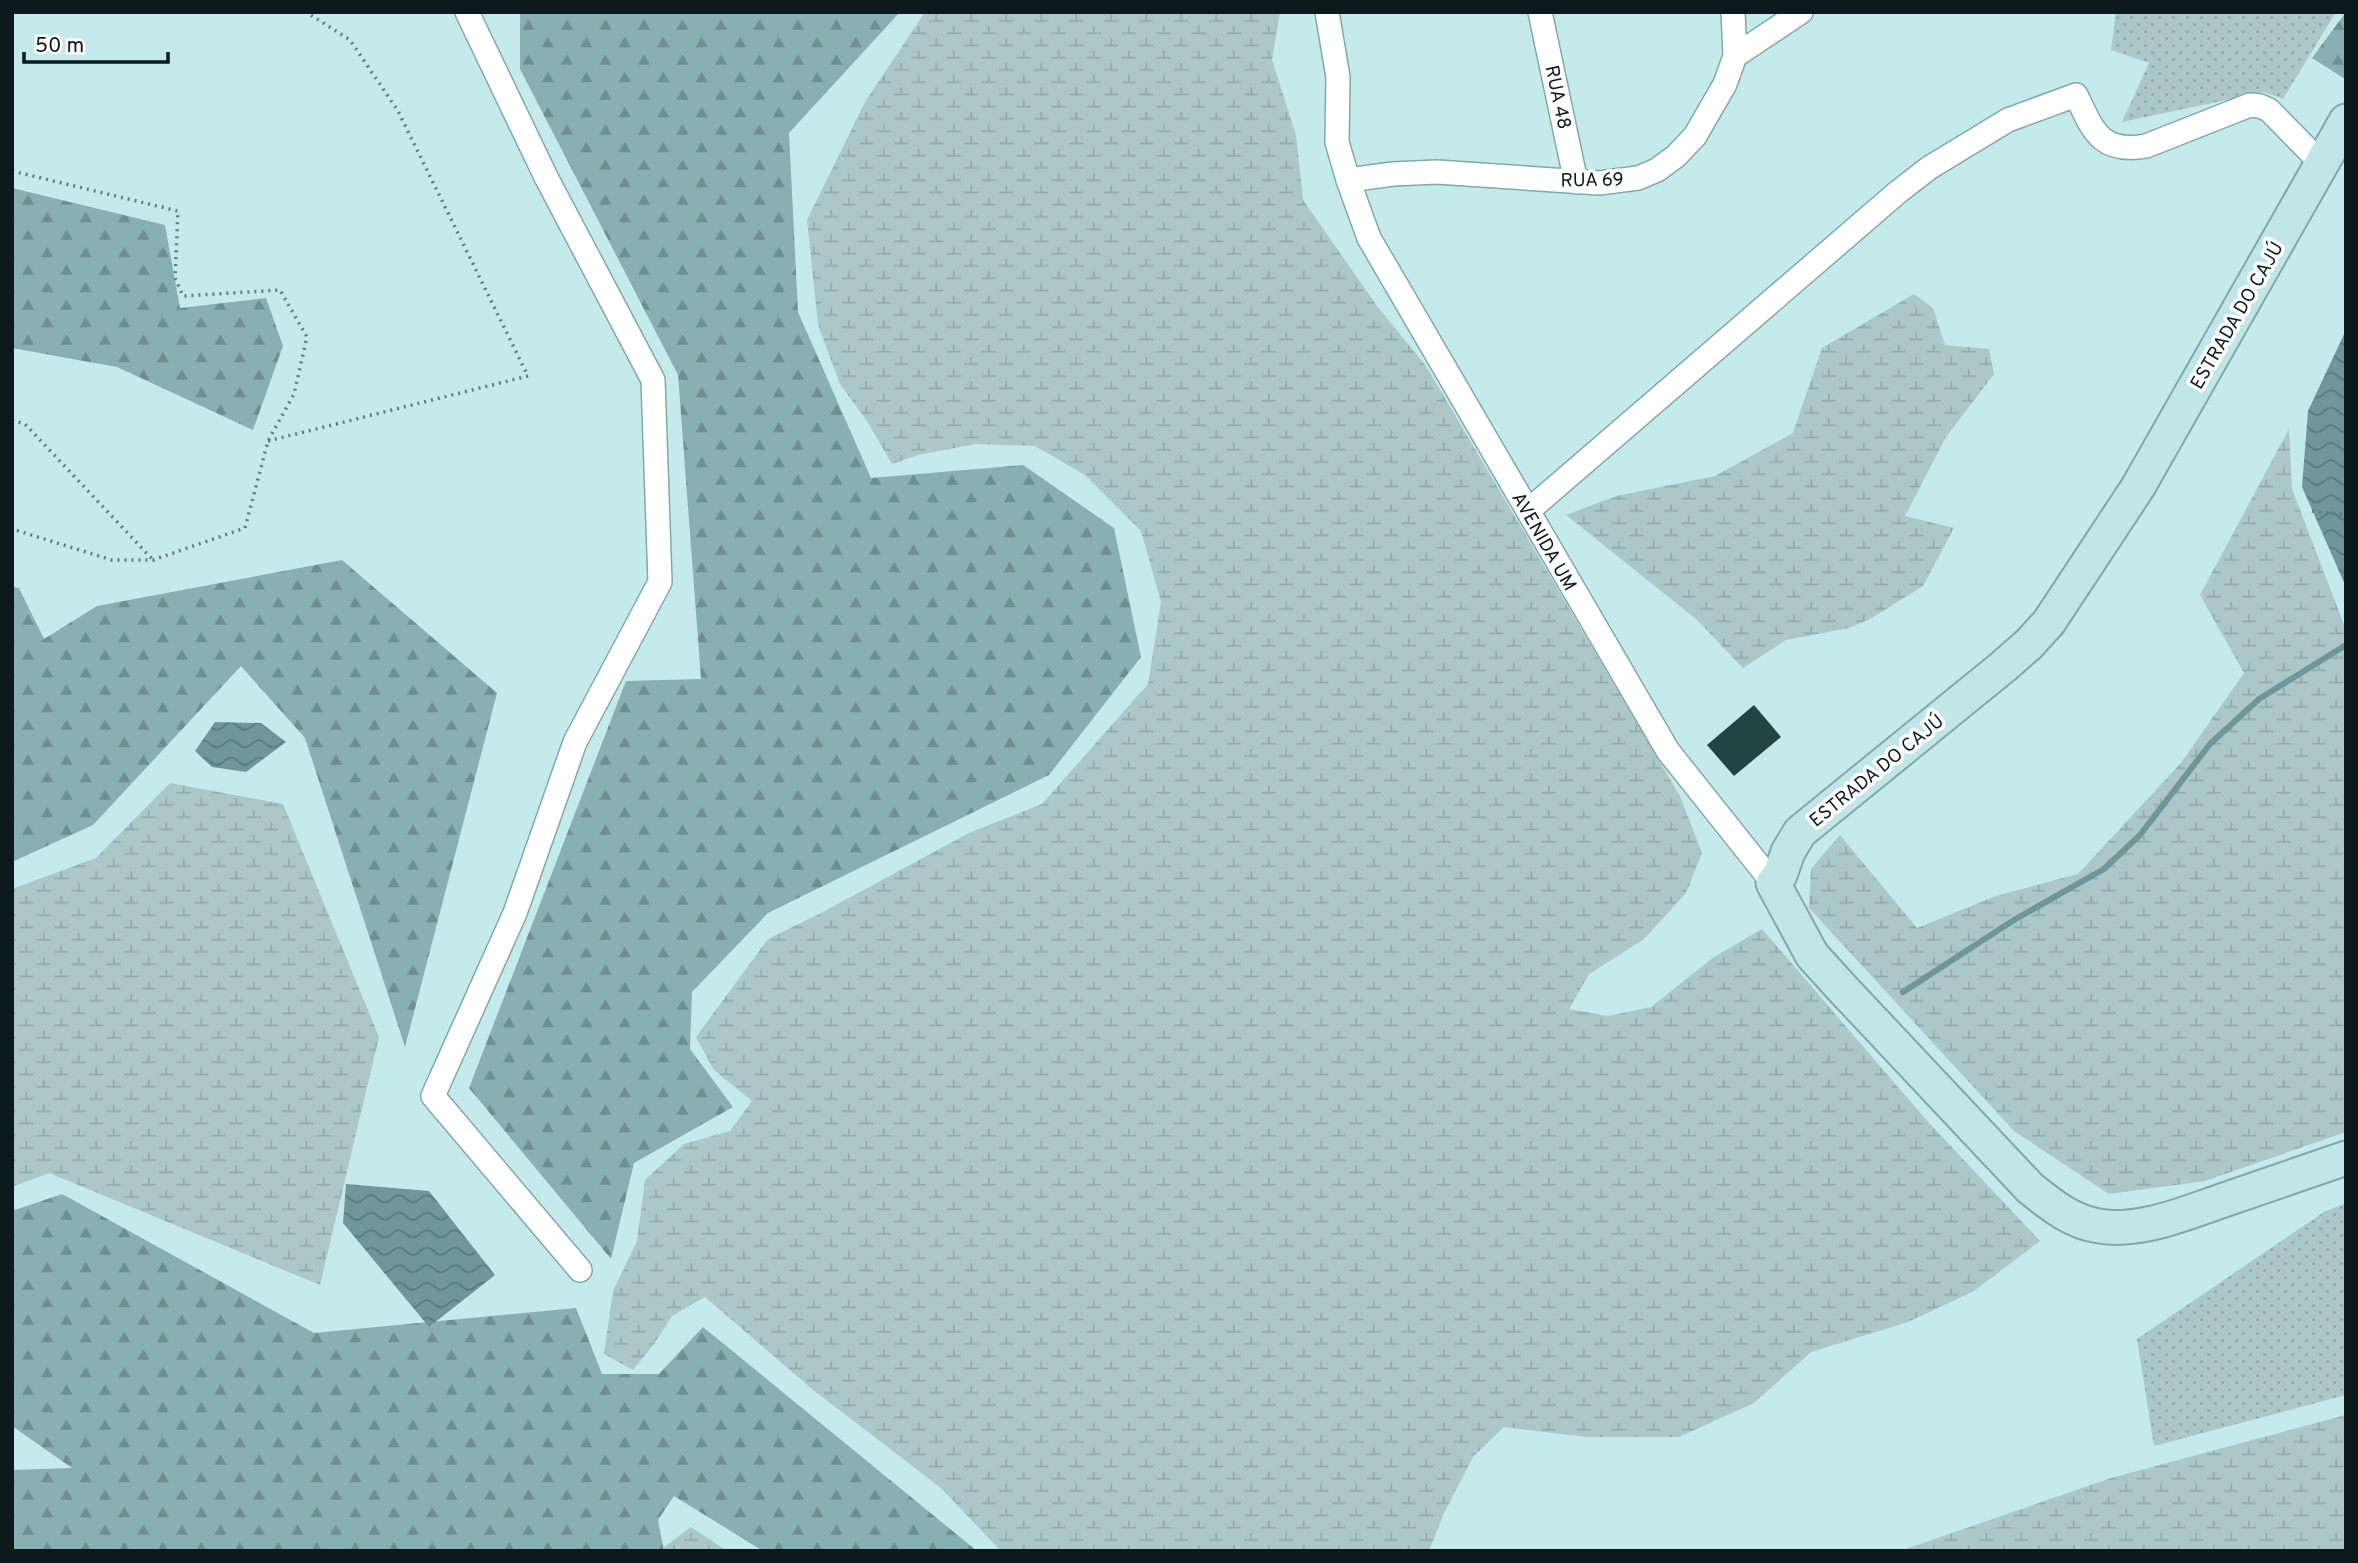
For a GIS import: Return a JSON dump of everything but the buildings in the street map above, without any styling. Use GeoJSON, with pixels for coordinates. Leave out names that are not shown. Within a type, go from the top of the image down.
{"type":"FeatureCollection","features":[{"type":"Feature","properties":{"kind":"main road","name":"ESTRADA DO CAJÚ"},"geometry":{"type":"LineString","coordinates":[[1773,883],[1780,875],[1788,852],[1800,832],[2004,666],[2049,622],[2138,487],[2346,121]]}},
{"type":"Feature","properties":{"kind":"main road"},"geometry":{"type":"LineString","coordinates":[[1773,883],[1812,955],[1841,988],[2030,1188],[2056,1209],[2080,1221],[2101,1227],[2120,1227],[2171,1218],[2346,1158]]}},
{"type":"Feature","properties":{"kind":"street"},"geometry":{"type":"LineString","coordinates":[[467,12],[546,177],[653,380],[660,582],[575,742],[515,913],[433,1096],[580,1270]]}},
{"type":"Feature","properties":{"kind":"street","name":"AVENIDA UM"},"geometry":{"type":"LineString","coordinates":[[1327,12],[1338,77],[1337,142],[1369,238],[1668,751],[1773,883]]}},
{"type":"Feature","properties":{"kind":"street","name":"RUA 48"},"geometry":{"type":"LineString","coordinates":[[1540,12],[1576,182]]}},
{"type":"Feature","properties":{"kind":"street"},"geometry":{"type":"LineString","coordinates":[[1733,12],[1734,57]]}},
{"type":"Feature","properties":{"kind":"street"},"geometry":{"type":"LineString","coordinates":[[1734,57],[1801,12]]}},
{"type":"Feature","properties":{"kind":"street","name":"RUA 69"},"geometry":{"type":"LineString","coordinates":[[1348,180],[1437,172],[1576,182],[1620,182],[1638,177],[1657,170],[1676,156],[1695,136],[1725,84],[1734,57]]}},
{"type":"Feature","properties":{"kind":"street"},"geometry":{"type":"LineString","coordinates":[[1528,511],[1898,192],[1929,168],[2025,112],[2076,95],[2095,135],[2131,149],[2147,146],[2249,105],[2260,106],[2269,110],[2322,164]]}},
{"type":"Feature","properties":{"kind":"path"},"geometry":{"type":"LineString","coordinates":[[268,441],[528,376],[397,111],[350,40],[306,12]]}},
{"type":"Feature","properties":{"kind":"path"},"geometry":{"type":"LineString","coordinates":[[12,171],[178,211],[175,278],[183,296],[280,290],[307,337],[294,394],[268,441],[245,528],[153,560],[112,560],[12,529]]}},
{"type":"Feature","properties":{"kind":"path"},"geometry":{"type":"LineString","coordinates":[[12,420],[24,424],[153,560]]}},
{"type":"Feature","properties":{"kind":"path"},"geometry":{"type":"LineString","coordinates":[[2312,511],[2346,515]]}},
{"type":"Feature","properties":{"kind":"green space"},"geometry":{"type":"Polygon","coordinates":[[[520,12],[900,12],[789,133],[798,312],[871,478],[1023,465],[1114,528],[1141,657],[1049,775],[768,913],[692,992],[690,1049],[733,1107],[634,1163],[611,1259],[469,1088],[626,681],[701,679],[678,375],[520,69],[520,12]]]}},
{"type":"Feature","properties":{"kind":"green space"},"geometry":{"type":"Polygon","coordinates":[[[925,12],[1280,12],[1272,60],[1296,135],[1303,200],[1377,306],[1426,366],[1680,796],[1702,853],[1686,893],[1644,939],[1589,974],[1569,1009],[1608,1016],[1651,1007],[1714,957],[1762,929],[1929,1123],[2040,1241],[1974,1291],[1908,1322],[1811,1352],[1754,1403],[1679,1437],[1587,1437],[1504,1427],[1473,1457],[1444,1513],[1429,1551],[1001,1551],[941,1488],[812,1389],[705,1297],[672,1316],[633,1370],[604,1354],[613,1291],[637,1241],[645,1180],[684,1144],[730,1131],[752,1101],[714,1070],[696,1037],[768,939],[969,833],[1042,804],[1148,684],[1161,602],[1141,531],[1085,475],[1035,446],[976,444],[918,455],[892,464],[867,421],[840,384],[818,325],[807,220],[865,102],[925,12]]]}},
{"type":"Feature","properties":{"kind":"green space"},"geometry":{"type":"Polygon","coordinates":[[[2116,12],[2336,12],[2283,99],[2264,92],[2122,122],[2149,63],[2111,50],[2116,12]]]}},
{"type":"Feature","properties":{"kind":"green space"},"geometry":{"type":"Polygon","coordinates":[[[2346,12],[2346,77],[2345,79],[2312,58],[2346,12]]]}},
{"type":"Feature","properties":{"kind":"green space"},"geometry":{"type":"Polygon","coordinates":[[[12,188],[165,225],[180,308],[266,298],[283,346],[253,430],[117,367],[12,348],[12,188]]]}},
{"type":"Feature","properties":{"kind":"green space"},"geometry":{"type":"Polygon","coordinates":[[[1914,294],[1933,308],[1945,345],[1989,349],[1994,374],[1946,437],[1905,516],[1954,528],[1923,586],[1872,618],[1849,628],[1786,640],[1743,668],[1696,619],[1566,515],[1616,496],[1715,476],[1793,433],[1822,348],[1914,294]]]}},
{"type":"Feature","properties":{"kind":"green space"},"geometry":{"type":"Polygon","coordinates":[[[2289,429],[2292,489],[2346,630],[2346,1132],[2205,1181],[2109,1194],[2014,1131],[1809,908],[1811,869],[1840,835],[1917,928],[1996,896],[2078,874],[2181,763],[2244,673],[2200,595],[2289,429]]]}},
{"type":"Feature","properties":{"kind":"green space"},"geometry":{"type":"Polygon","coordinates":[[[342,560],[497,693],[405,1047],[305,738],[241,666],[93,825],[12,862],[12,587],[19,588],[44,639],[97,606],[342,560]]]}},
{"type":"Feature","properties":{"kind":"green space"},"geometry":{"type":"Polygon","coordinates":[[[170,783],[283,804],[379,1037],[320,1285],[49,1173],[12,1187],[12,889],[96,858],[170,783]]]}},
{"type":"Feature","properties":{"kind":"green space"},"geometry":{"type":"Polygon","coordinates":[[[62,1194],[314,1333],[576,1308],[602,1374],[659,1374],[703,1327],[977,1551],[763,1551],[674,1496],[658,1520],[664,1551],[12,1551],[12,1470],[72,1468],[12,1426],[12,1211],[62,1194]]]}},
{"type":"Feature","properties":{"kind":"green space"},"geometry":{"type":"Polygon","coordinates":[[[2346,1203],[2346,1395],[2154,1446],[2137,1339],[2324,1212],[2346,1203]]]}},
{"type":"Feature","properties":{"kind":"green space"},"geometry":{"type":"Polygon","coordinates":[[[2346,1415],[2346,1551],[1900,1551],[2111,1478],[2346,1415]]]}},
{"type":"Feature","properties":{"kind":"green space"},"geometry":{"type":"Polygon","coordinates":[[[691,1527],[727,1551],[664,1551],[663,1548],[691,1527]]]}},
{"type":"Feature","properties":{"kind":"water"},"geometry":{"type":"Polygon","coordinates":[[[2346,330],[2346,587],[2302,487],[2308,411],[2346,330]]]}},
{"type":"Feature","properties":{"kind":"water"},"geometry":{"type":"Polygon","coordinates":[[[215,722],[261,723],[286,742],[246,772],[212,767],[195,751],[215,722]]]}},
{"type":"Feature","properties":{"kind":"water"},"geometry":{"type":"Polygon","coordinates":[[[346,1184],[429,1191],[495,1275],[429,1327],[343,1223],[346,1184]]]}},
{"type":"Feature","properties":{"kind":"waterway"},"geometry":{"type":"LineString","coordinates":[[1903,992],[2014,920],[2104,869],[2140,835],[2210,744],[2259,699],[2346,645]]}}]}
